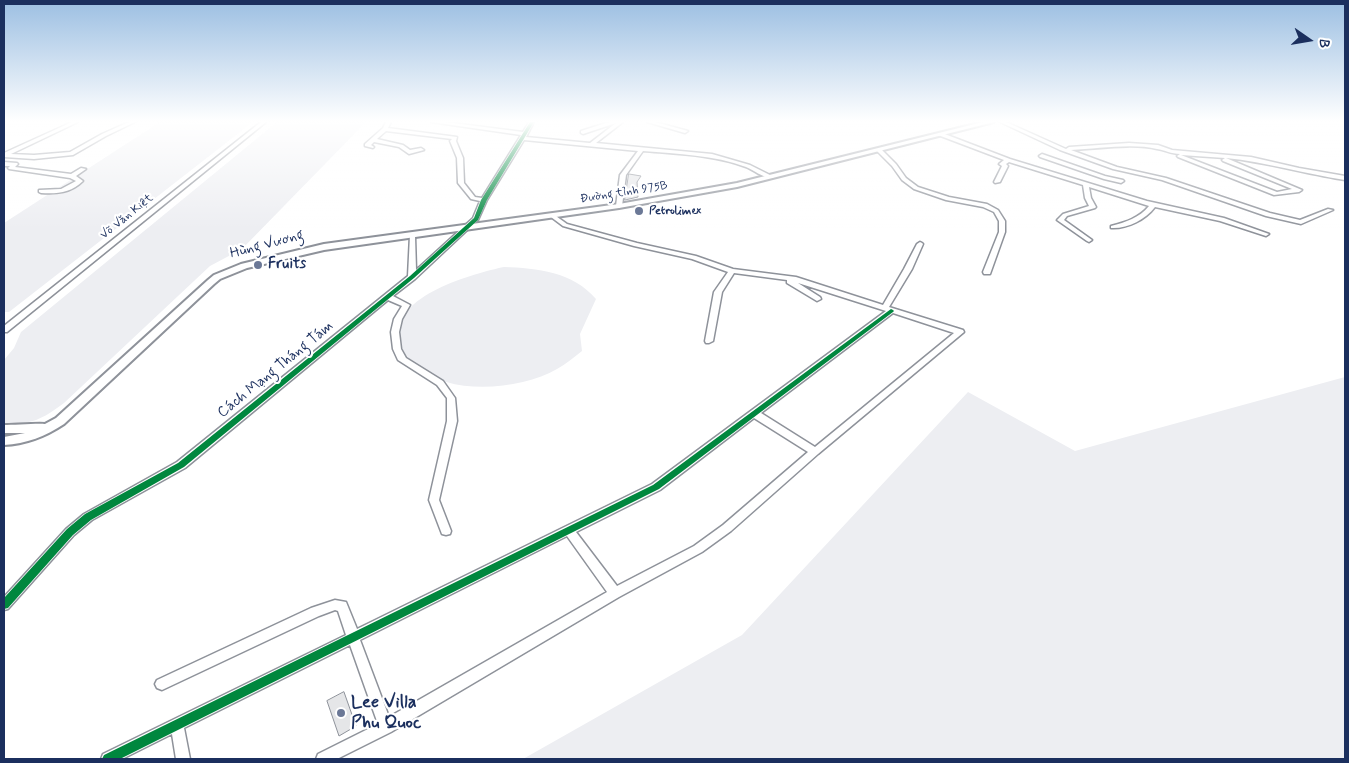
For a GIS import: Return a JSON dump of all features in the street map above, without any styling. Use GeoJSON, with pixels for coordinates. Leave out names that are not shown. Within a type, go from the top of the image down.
{"type":"FeatureCollection","features":[{"type":"Feature","properties":{"kind":"main road","name":"Đường tỉnh 975B"},"geometry":{"type":"LineString","coordinates":[[463,229],[619,206],[771,177],[849,158]]}},
{"type":"Feature","properties":{"kind":"main road","name":"Hùng Vương"},"geometry":{"type":"LineString","coordinates":[[4,441],[32,436],[53,426],[72,411],[217,277],[244,266],[346,243],[463,229]]}},
{"type":"Feature","properties":{"kind":"main road","name":"Hùng Vương"},"geometry":{"type":"LineString","coordinates":[[4,429],[38,428],[72,411]]}},
{"type":"Feature","properties":{"kind":"street","name":"Võ Văn Kiệt"},"geometry":{"type":"LineString","coordinates":[[4,330],[219,158]]}},
{"type":"Feature","properties":{"kind":"street"},"geometry":{"type":"LineString","coordinates":[[460,158],[461,183],[473,198],[484,200]]}},
{"type":"Feature","properties":{"kind":"street","name":"Cách Mạng Tháng Tám"},"geometry":{"type":"LineString","coordinates":[[4,605],[70,532],[88,517],[181,465],[412,277],[476,219],[484,200],[510,158]]}},
{"type":"Feature","properties":{"kind":"street"},"geometry":{"type":"LineString","coordinates":[[619,206],[623,175],[636,158]]}},
{"type":"Feature","properties":{"kind":"street"},"geometry":{"type":"LineString","coordinates":[[718,158],[748,166],[771,177]]}},
{"type":"Feature","properties":{"kind":"street"},"geometry":{"type":"LineString","coordinates":[[887,158],[904,179],[916,188],[948,199],[985,205],[996,211],[1002,221],[1002,232],[987,272]]}},
{"type":"Feature","properties":{"kind":"street"},"geometry":{"type":"LineString","coordinates":[[1002,158],[1153,205],[1222,219],[1266,234]]}},
{"type":"Feature","properties":{"kind":"street"},"geometry":{"type":"LineString","coordinates":[[1047,158],[1121,181]]}},
{"type":"Feature","properties":{"kind":"street"},"geometry":{"type":"LineString","coordinates":[[1086,158],[1115,168],[1164,179],[1294,222],[1305,221],[1330,210]]}},
{"type":"Feature","properties":{"kind":"street"},"geometry":{"type":"LineString","coordinates":[[1184,158],[1276,194],[1300,189],[1222,159],[1206,158]]}},
{"type":"Feature","properties":{"kind":"street"},"geometry":{"type":"LineString","coordinates":[[1235,158],[1251,159],[1345,178]]}},
{"type":"Feature","properties":{"kind":"street"},"geometry":{"type":"LineString","coordinates":[[997,182],[1005,166],[1002,164],[1008,160]]}},
{"type":"Feature","properties":{"kind":"street"},"geometry":{"type":"LineString","coordinates":[[4,164],[15,164],[11,168],[72,176],[80,181],[67,191],[41,191]]}},
{"type":"Feature","properties":{"kind":"street"},"geometry":{"type":"LineString","coordinates":[[72,176],[83,168]]}},
{"type":"Feature","properties":{"kind":"street"},"geometry":{"type":"LineString","coordinates":[[1098,188],[1115,168]]}},
{"type":"Feature","properties":{"kind":"street"},"geometry":{"type":"LineString","coordinates":[[1086,184],[1088,198],[1093,206],[1065,215],[1060,220],[1089,240]]}},
{"type":"Feature","properties":{"kind":"street"},"geometry":{"type":"LineString","coordinates":[[1113,227],[1135,220],[1148,212],[1153,205]]}},
{"type":"Feature","properties":{"kind":"street"},"geometry":{"type":"LineString","coordinates":[[323,759],[386,727],[615,593],[698,549],[727,528],[815,452],[960,332],[788,278],[732,271],[694,258],[636,245],[565,224],[553,216]]}},
{"type":"Feature","properties":{"kind":"street"},"geometry":{"type":"LineString","coordinates":[[412,236],[412,277]]}},
{"type":"Feature","properties":{"kind":"street"},"geometry":{"type":"LineString","coordinates":[[108,759],[656,487],[755,414],[887,310],[920,244]]}},
{"type":"Feature","properties":{"kind":"street"},"geometry":{"type":"LineString","coordinates":[[710,341],[718,292],[732,271]]}},
{"type":"Feature","properties":{"kind":"street"},"geometry":{"type":"LineString","coordinates":[[788,278],[793,284],[817,299]]}},
{"type":"Feature","properties":{"kind":"street"},"geometry":{"type":"LineString","coordinates":[[388,297],[406,305],[398,319],[395,332],[402,360],[440,383],[451,398],[452,420],[434,500],[446,531]]}},
{"type":"Feature","properties":{"kind":"street"},"geometry":{"type":"LineString","coordinates":[[755,414],[815,452]]}},
{"type":"Feature","properties":{"kind":"street"},"geometry":{"type":"LineString","coordinates":[[569,530],[615,593]]}},
{"type":"Feature","properties":{"kind":"street"},"geometry":{"type":"LineString","coordinates":[[162,684],[335,604],[342,606],[386,727]]}},
{"type":"Feature","properties":{"kind":"street"},"geometry":{"type":"LineString","coordinates":[[177,725],[183,759]]}},
{"type":"Feature","properties":{"kind":"shaded area"},"geometry":{"type":"Polygon","coordinates":[[[105,158],[207,158],[9,312],[4,312],[4,223],[105,158]]]}},
{"type":"Feature","properties":{"kind":"shaded area"},"geometry":{"type":"Polygon","coordinates":[[[234,158],[331,158],[242,249],[210,266],[64,403],[36,420],[4,424],[4,360],[14,348],[21,332],[234,158]]]}},
{"type":"Feature","properties":{"kind":"shaded area"},"geometry":{"type":"Polygon","coordinates":[[[504,267],[542,270],[554,273],[577,283],[596,299],[580,334],[582,351],[560,367],[542,376],[524,382],[486,387],[466,386],[448,382],[431,376],[416,367],[405,354],[399,338],[400,323],[408,310],[421,299],[438,289],[474,275],[504,267]]]}},
{"type":"Feature","properties":{"kind":"shaded area"},"geometry":{"type":"Polygon","coordinates":[[[1345,377],[1345,759],[523,759],[742,635],[968,392],[1075,451],[1345,377]]]}},
{"type":"Feature","properties":{"kind":"building"},"geometry":{"type":"Polygon","coordinates":[[[629,174],[641,176],[637,182],[638,197],[625,200],[629,174]]]}},
{"type":"Feature","properties":{"kind":"building","name":"Lee Villa Phu Quoc"},"geometry":{"type":"Polygon","coordinates":[[[344,692],[356,726],[339,736],[327,701],[344,692]]]}},
{"type":"Feature","properties":{"kind":"cycle path"},"geometry":{"type":"LineString","coordinates":[[4,605],[70,532],[88,517],[181,465],[412,277],[476,219],[484,200],[510,158]]}},
{"type":"Feature","properties":{"kind":"cycle path"},"geometry":{"type":"LineString","coordinates":[[108,759],[656,487],[891,311]]}},
{"type":"Feature","properties":{"kind":"place","name":"Petrolimex"},"geometry":{"type":"Point","coordinates":[639,211]}},
{"type":"Feature","properties":{"kind":"place","name":"Fruits"},"geometry":{"type":"Point","coordinates":[258,265]}},
{"type":"Feature","properties":{"kind":"place","name":"Lee Villa Phu Quoc"},"geometry":{"type":"Point","coordinates":[341,713]}}]}
